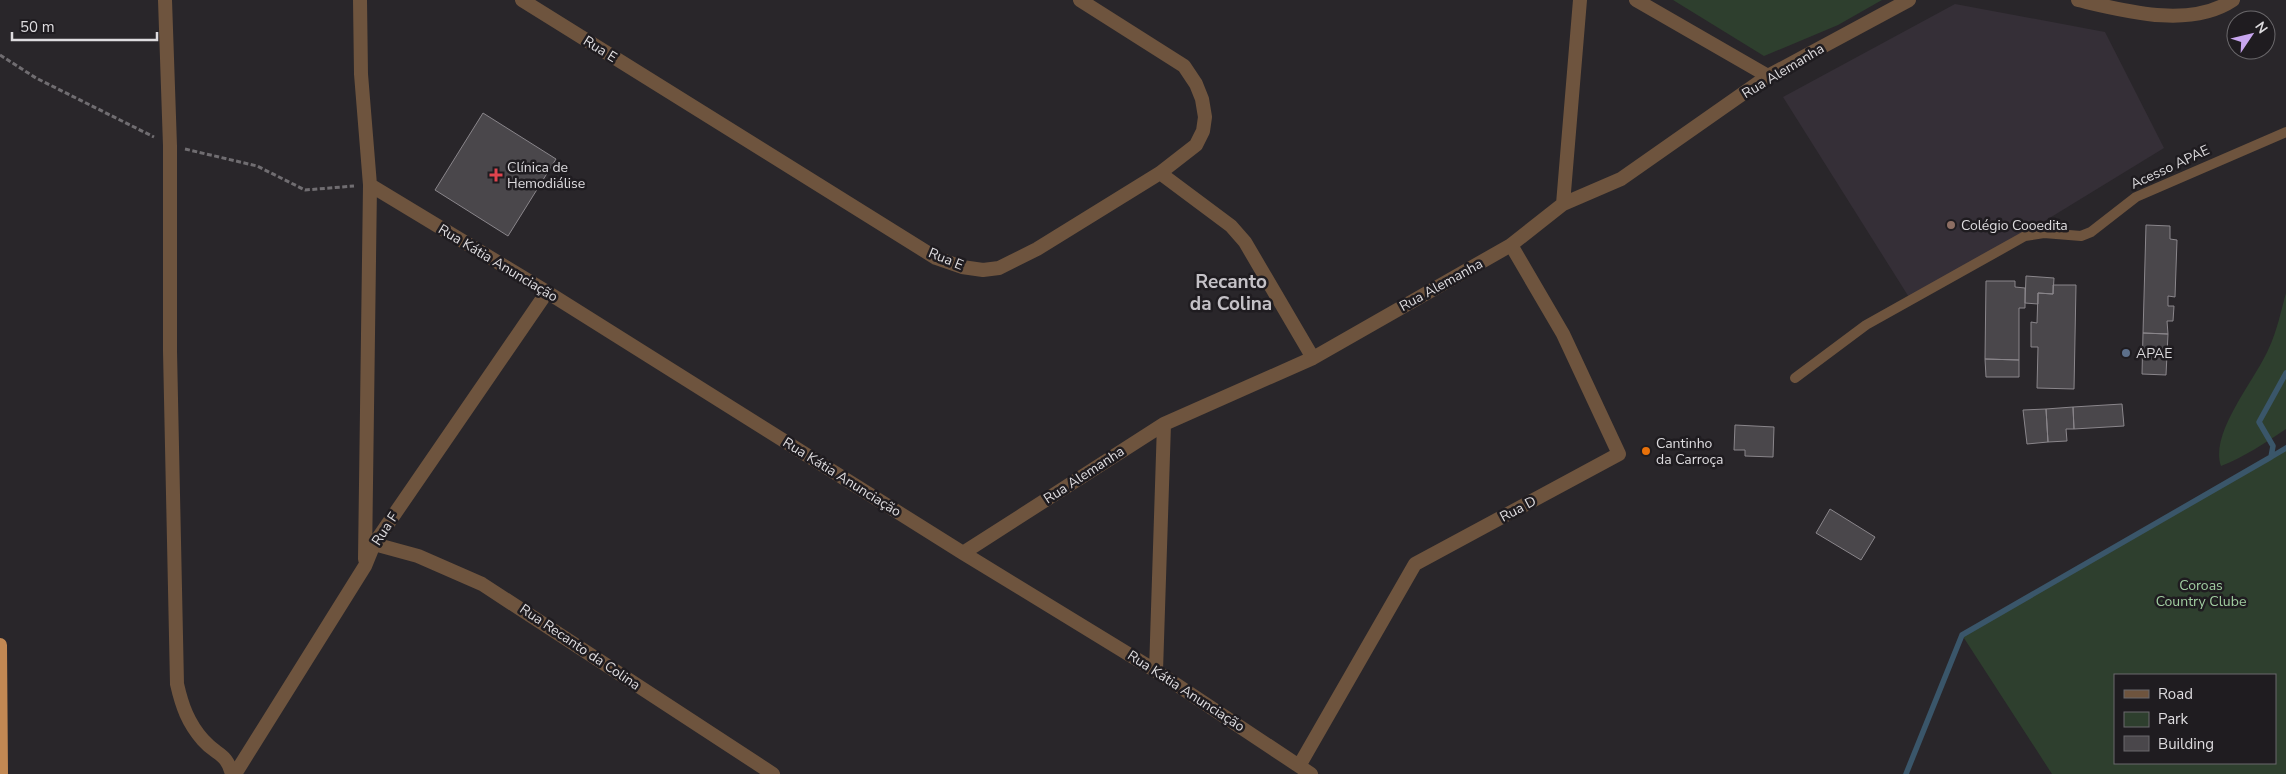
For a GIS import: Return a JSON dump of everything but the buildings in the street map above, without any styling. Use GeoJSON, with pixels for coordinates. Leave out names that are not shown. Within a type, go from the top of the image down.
{"type":"FeatureCollection","features":[{"type":"Feature","properties":{"kind":"highway"},"geometry":{"type":"LineString","coordinates":[[0,646],[1,774]]}},
{"type":"Feature","properties":{"kind":"street"},"geometry":{"type":"LineString","coordinates":[[165,0],[170,146],[170,351],[177,684],[183,709],[192,726],[204,741],[228,760],[234,774]]}},
{"type":"Feature","properties":{"kind":"street"},"geometry":{"type":"LineString","coordinates":[[360,0],[361,74],[370,185],[365,566]]}},
{"type":"Feature","properties":{"kind":"street","name":"Rua E"},"geometry":{"type":"LineString","coordinates":[[522,0],[936,258],[962,268],[983,270],[999,268],[1037,249],[1160,173],[1196,145],[1204,131],[1205,118],[1196,84],[1184,66],[1080,0]]}},
{"type":"Feature","properties":{"kind":"street"},"geometry":{"type":"LineString","coordinates":[[1563,204],[1580,0]]}},
{"type":"Feature","properties":{"kind":"street"},"geometry":{"type":"LineString","coordinates":[[1636,0],[1768,76]]}},
{"type":"Feature","properties":{"kind":"street","name":"Rua Alemanha"},"geometry":{"type":"LineString","coordinates":[[963,553],[1164,424],[1313,358],[1512,245],[1563,204],[1621,179],[1768,76],[1908,0]]}},
{"type":"Feature","properties":{"kind":"street"},"geometry":{"type":"LineString","coordinates":[[2078,0],[2139,13],[2188,16],[2205,14],[2233,0]]}},
{"type":"Feature","properties":{"kind":"street"},"geometry":{"type":"LineString","coordinates":[[1160,173],[1230,226],[1245,242],[1313,358]]}},
{"type":"Feature","properties":{"kind":"street","name":"Rua Kátia Anunciação"},"geometry":{"type":"LineString","coordinates":[[370,185],[546,292],[963,553],[1156,670],[1311,774]]}},
{"type":"Feature","properties":{"kind":"street","name":"Rua D"},"geometry":{"type":"LineString","coordinates":[[1299,766],[1415,564],[1619,454],[1563,334],[1512,245]]}},
{"type":"Feature","properties":{"kind":"street","name":"Rua F"},"geometry":{"type":"LineString","coordinates":[[234,774],[365,566],[374,544],[546,292]]}},
{"type":"Feature","properties":{"kind":"street"},"geometry":{"type":"LineString","coordinates":[[1156,670],[1164,424]]}},
{"type":"Feature","properties":{"kind":"street","name":"Rua Recanto da Colina"},"geometry":{"type":"LineString","coordinates":[[374,544],[418,556],[482,584],[773,774]]}},
{"type":"Feature","properties":{"kind":"lane","name":"Acesso APAE"},"geometry":{"type":"LineString","coordinates":[[1795,378],[1866,325],[2025,236],[2044,233],[2081,236],[2100,227],[2136,197],[2286,132]]}},
{"type":"Feature","properties":{"kind":"shaded area","name":"Colégio Cooedita"},"geometry":{"type":"Polygon","coordinates":[[[1955,4],[2105,32],[2164,148],[1912,302],[1783,97],[1955,4]]]}},
{"type":"Feature","properties":{"kind":"green space"},"geometry":{"type":"Polygon","coordinates":[[[1673,0],[1882,0],[1838,25],[1764,56],[1673,0]]]}},
{"type":"Feature","properties":{"kind":"green space"},"geometry":{"type":"Polygon","coordinates":[[[2286,293],[2286,429],[2246,454],[2221,466],[2219,453],[2227,422],[2269,348],[2277,328],[2286,293]]]}},
{"type":"Feature","properties":{"kind":"green space","name":"Coroas Country Clube"},"geometry":{"type":"Polygon","coordinates":[[[2286,448],[2286,774],[2052,774],[1962,635],[2286,448]]]}},
{"type":"Feature","properties":{"kind":"waterway"},"geometry":{"type":"LineString","coordinates":[[1906,774],[1962,635],[2271,457],[2273,446],[2259,422],[2286,373]]}},
{"type":"Feature","properties":{"kind":"waterway"},"geometry":{"type":"LineString","coordinates":[[2271,457],[2286,448]]}},
{"type":"Feature","properties":{"kind":"place","name":"Clínica de Hemodiálise"},"geometry":{"type":"Point","coordinates":[496,175]}},
{"type":"Feature","properties":{"kind":"place","name":"Colégio Cooedita"},"geometry":{"type":"Point","coordinates":[1951,225]}},
{"type":"Feature","properties":{"kind":"place","name":"APAE"},"geometry":{"type":"Point","coordinates":[2126,353]}},
{"type":"Feature","properties":{"kind":"place","name":"Cantinho da Carroça"},"geometry":{"type":"Point","coordinates":[1646,451]}},
{"type":"Feature","properties":{"kind":"district","name":"Recanto da Colina"},"geometry":{"type":"Point","coordinates":[1231,293]}}]}
